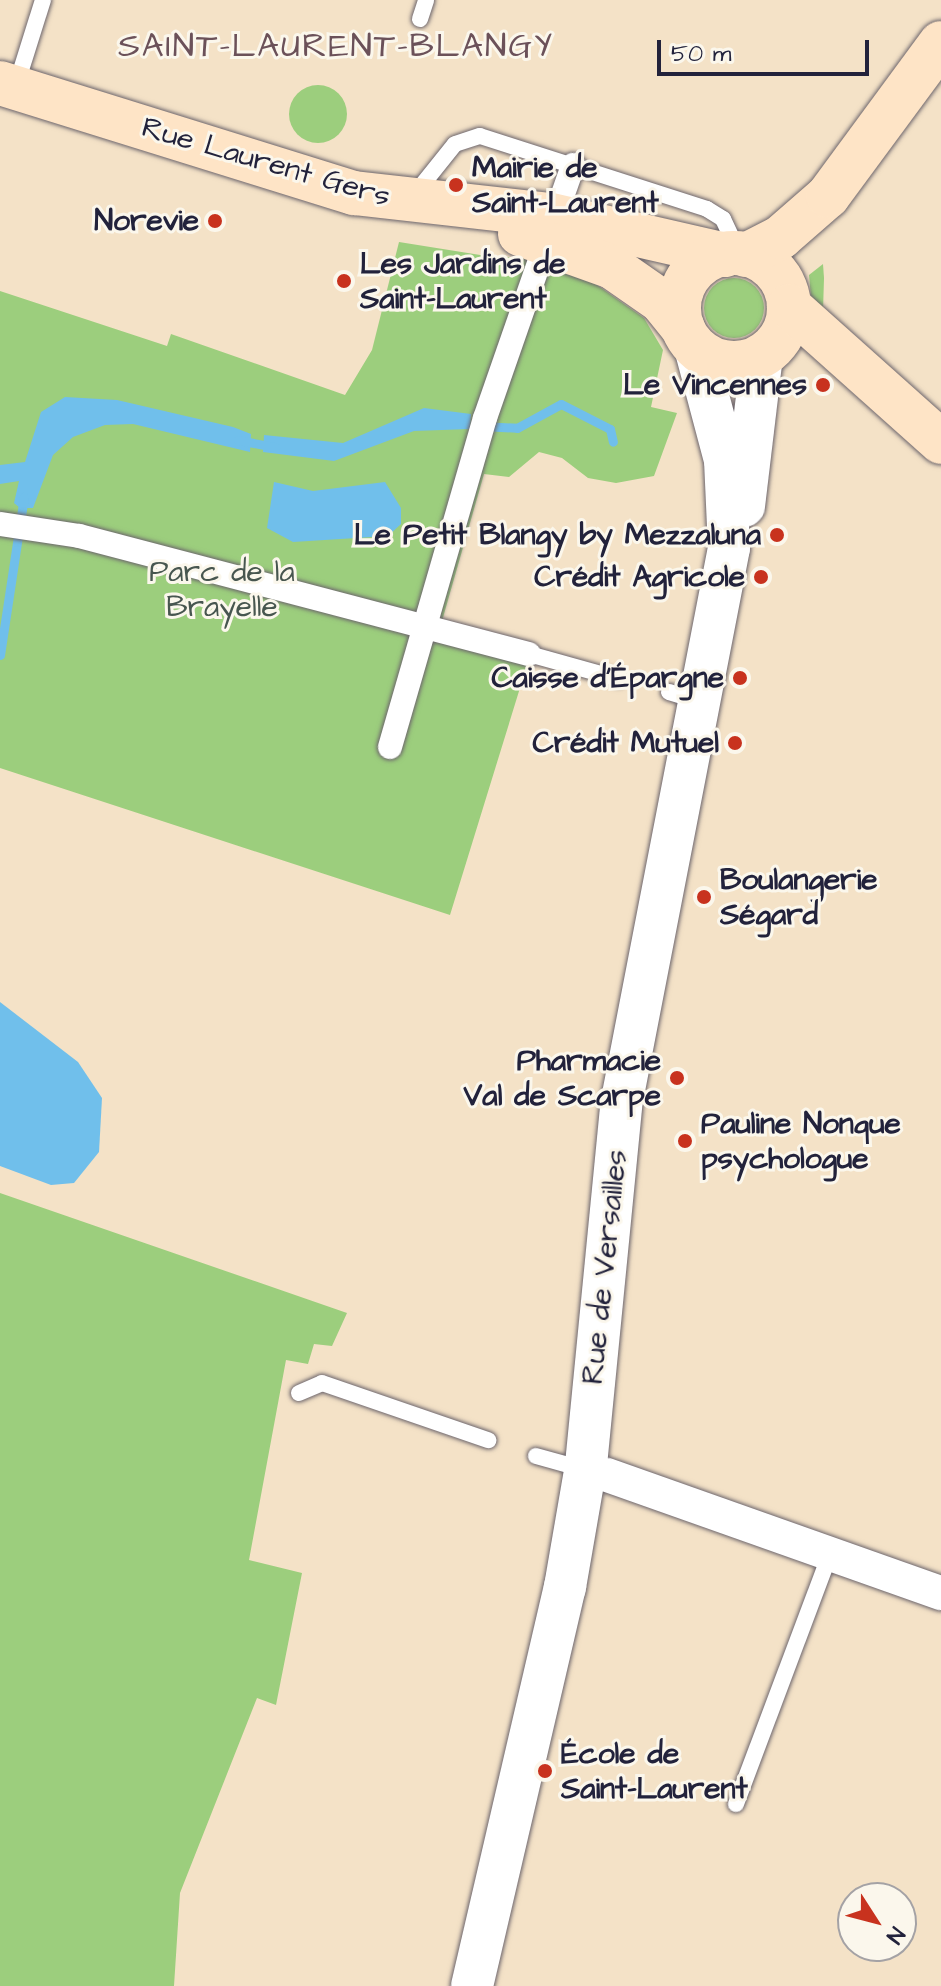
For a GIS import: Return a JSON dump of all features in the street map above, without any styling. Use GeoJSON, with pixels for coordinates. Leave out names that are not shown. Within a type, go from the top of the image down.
{"type":"FeatureCollection","features":[{"type":"Feature","properties":{"kind":"main road"},"geometry":{"type":"LineString","coordinates":[[860,368],[812,347],[766,353],[727,363],[689,338],[687,282],[737,255],[781,237],[828,196],[941,43]]}},
{"type":"Feature","properties":{"kind":"main road","name":"Rue Laurent Gers"},"geometry":{"type":"LineString","coordinates":[[5,90],[302,178],[410,203],[553,229],[627,276],[689,338]]}},
{"type":"Feature","properties":{"kind":"main road","name":"Rue Laurent Gers"},"geometry":{"type":"LineString","coordinates":[[5,90],[324,203],[553,229],[737,255]]}},
{"type":"Feature","properties":{"kind":"main road"},"geometry":{"type":"LineString","coordinates":[[766,353],[828,196]]}},
{"type":"Feature","properties":{"kind":"main road"},"geometry":{"type":"LineString","coordinates":[[737,255],[776,273],[788,302],[941,442]]}},
{"type":"Feature","properties":{"kind":"street"},"geometry":{"type":"LineString","coordinates":[[390,747],[483,427],[573,165]]}},
{"type":"Feature","properties":{"kind":"street","name":"Rue de Versailles"},"geometry":{"type":"LineString","coordinates":[[472,1986],[574,1532],[592,1467],[622,1100],[683,696],[729,548],[725,460],[689,338]]}},
{"type":"Feature","properties":{"kind":"street"},"geometry":{"type":"LineString","coordinates":[[729,548],[752,473],[766,353]]}},
{"type":"Feature","properties":{"kind":"street"},"geometry":{"type":"LineString","coordinates":[[4,524],[39,530],[529,654]]}},
{"type":"Feature","properties":{"kind":"street"},"geometry":{"type":"LineString","coordinates":[[592,1467],[831,1550],[941,1593]]}},
{"type":"Feature","properties":{"kind":"lane"},"geometry":{"type":"LineString","coordinates":[[5,90],[43,0]]}},
{"type":"Feature","properties":{"kind":"lane"},"geometry":{"type":"LineString","coordinates":[[420,19],[426,0]]}},
{"type":"Feature","properties":{"kind":"lane"},"geometry":{"type":"LineString","coordinates":[[410,203],[439,160],[472,135],[707,209],[723,219],[737,255]]}},
{"type":"Feature","properties":{"kind":"lane"},"geometry":{"type":"LineString","coordinates":[[529,654],[619,679]]}},
{"type":"Feature","properties":{"kind":"lane"},"geometry":{"type":"LineString","coordinates":[[299,1393],[322,1383],[488,1440]]}},
{"type":"Feature","properties":{"kind":"lane"},"geometry":{"type":"LineString","coordinates":[[536,1456],[592,1467]]}},
{"type":"Feature","properties":{"kind":"lane"},"geometry":{"type":"LineString","coordinates":[[736,1804],[831,1550]]}},
{"type":"Feature","properties":{"kind":"green space"},"geometry":{"type":"Polygon","coordinates":[[[318,85],[339,93],[347,114],[339,135],[318,143],[297,135],[289,114],[297,93],[318,85]]]}},
{"type":"Feature","properties":{"kind":"green space","name":"Parc de la Brayelle"},"geometry":{"type":"Polygon","coordinates":[[[399,242],[499,258],[532,256],[597,285],[644,318],[663,350],[651,407],[677,413],[654,476],[616,483],[588,478],[562,458],[539,452],[509,477],[484,474],[442,621],[528,662],[450,915],[0,768],[0,291],[167,346],[171,334],[345,395],[372,350],[399,242]]]}},
{"type":"Feature","properties":{"kind":"green space"},"geometry":{"type":"Polygon","coordinates":[[[823,264],[823,311],[811,297],[809,275],[823,264]]]}},
{"type":"Feature","properties":{"kind":"green space"},"geometry":{"type":"Polygon","coordinates":[[[734,278],[746,280],[755,287],[762,296],[762,320],[755,329],[746,336],[734,338],[722,336],[713,329],[706,320],[704,308],[706,296],[713,287],[722,280],[734,278]]]}},
{"type":"Feature","properties":{"kind":"green space"},"geometry":{"type":"Polygon","coordinates":[[[0,1193],[347,1313],[332,1346],[314,1344],[308,1364],[286,1360],[249,1560],[302,1573],[276,1705],[257,1698],[180,1893],[174,1986],[0,1986],[0,1193]]]}},
{"type":"Feature","properties":{"kind":"water"},"geometry":{"type":"Polygon","coordinates":[[[65,397],[117,400],[233,427],[251,434],[250,452],[133,424],[105,425],[73,437],[53,455],[33,508],[20,508],[14,503],[19,481],[0,484],[0,465],[25,462],[41,412],[65,397]]]}},
{"type":"Feature","properties":{"kind":"water"},"geometry":{"type":"Polygon","coordinates":[[[424,408],[471,414],[470,429],[414,431],[334,461],[263,452],[264,435],[343,443],[424,408]]]}},
{"type":"Feature","properties":{"kind":"water"},"geometry":{"type":"Polygon","coordinates":[[[274,482],[313,491],[385,482],[401,508],[401,524],[388,536],[293,542],[267,528],[274,482]]]}},
{"type":"Feature","properties":{"kind":"water"},"geometry":{"type":"Polygon","coordinates":[[[0,1002],[78,1062],[102,1098],[99,1152],[74,1183],[51,1185],[0,1166],[0,1002]]]}},
{"type":"Feature","properties":{"kind":"waterway"},"geometry":{"type":"LineString","coordinates":[[482,426],[517,428],[561,404],[610,429],[613,442]]}},
{"type":"Feature","properties":{"kind":"waterway"},"geometry":{"type":"LineString","coordinates":[[238,440],[275,447]]}},
{"type":"Feature","properties":{"kind":"waterway"},"geometry":{"type":"LineString","coordinates":[[0,655],[24,497]]}},
{"type":"Feature","properties":{"kind":"place","name":"Mairie de Saint-Laurent"},"geometry":{"type":"Point","coordinates":[456,185]}},
{"type":"Feature","properties":{"kind":"place","name":"Norevie"},"geometry":{"type":"Point","coordinates":[215,221]}},
{"type":"Feature","properties":{"kind":"place","name":"Les Jardins de Saint-Laurent"},"geometry":{"type":"Point","coordinates":[344,281]}},
{"type":"Feature","properties":{"kind":"place","name":"Le Vincennes"},"geometry":{"type":"Point","coordinates":[823,385]}},
{"type":"Feature","properties":{"kind":"place","name":"Le Petit Blangy by Mezzaluna"},"geometry":{"type":"Point","coordinates":[777,535]}},
{"type":"Feature","properties":{"kind":"place","name":"Crédit Agricole"},"geometry":{"type":"Point","coordinates":[761,577]}},
{"type":"Feature","properties":{"kind":"place","name":"Caisse d'Épargne"},"geometry":{"type":"Point","coordinates":[740,678]}},
{"type":"Feature","properties":{"kind":"place","name":"Crédit Mutuel"},"geometry":{"type":"Point","coordinates":[735,743]}},
{"type":"Feature","properties":{"kind":"place","name":"Boulangerie Ségard"},"geometry":{"type":"Point","coordinates":[704,897]}},
{"type":"Feature","properties":{"kind":"place","name":"Pharmacie Val de Scarpe"},"geometry":{"type":"Point","coordinates":[677,1078]}},
{"type":"Feature","properties":{"kind":"place","name":"Pauline Nonque psychologue"},"geometry":{"type":"Point","coordinates":[685,1141]}},
{"type":"Feature","properties":{"kind":"place","name":"École de Saint-Laurent"},"geometry":{"type":"Point","coordinates":[545,1771]}},
{"type":"Feature","properties":{"kind":"district","name":"SAINT-LAURENT-BLANGY"},"geometry":{"type":"Point","coordinates":[336,47]}}]}
